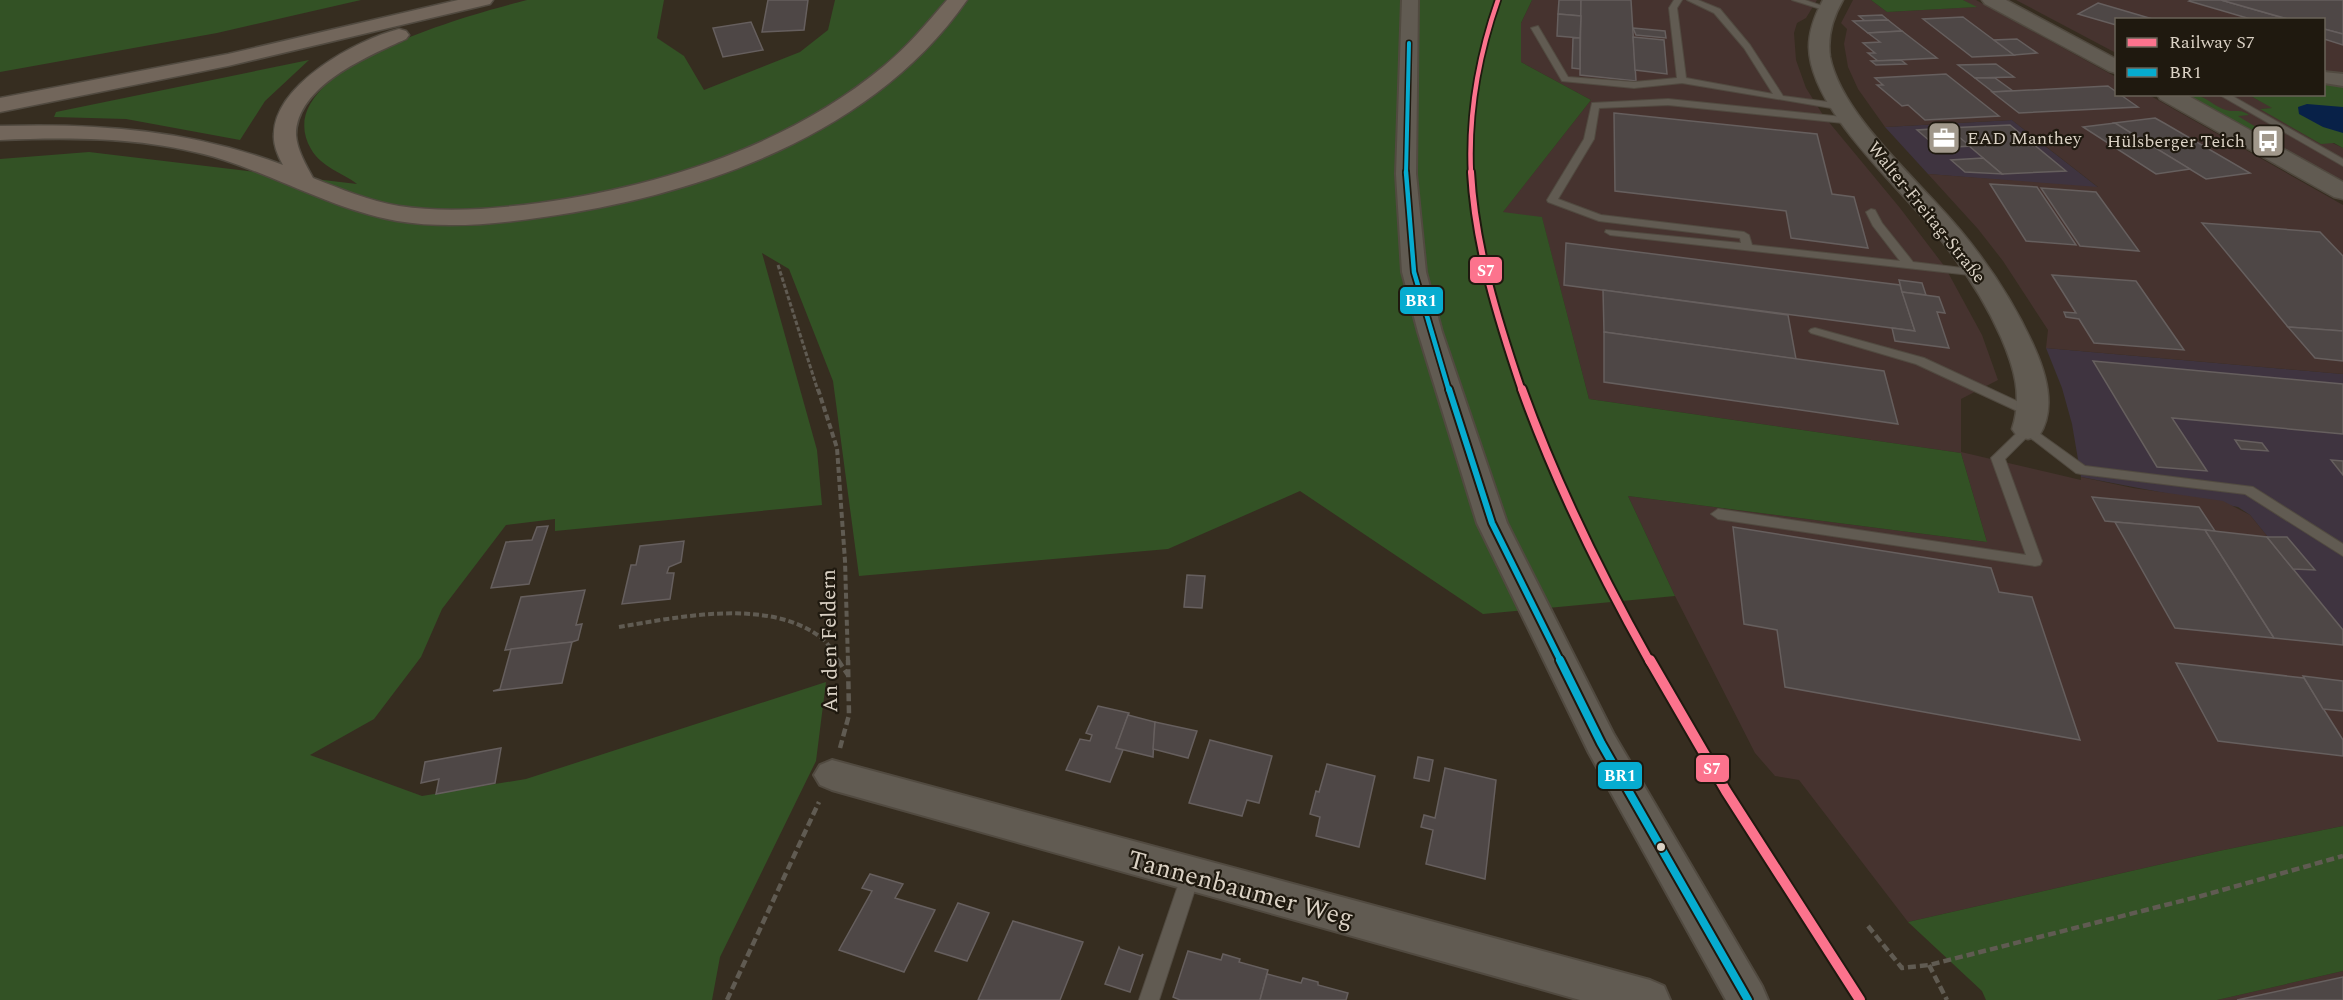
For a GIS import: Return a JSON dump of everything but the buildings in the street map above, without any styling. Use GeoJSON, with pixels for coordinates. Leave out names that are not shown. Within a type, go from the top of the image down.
{"type":"FeatureCollection","features":[{"type":"Feature","properties":{"kind":"highway"},"geometry":{"type":"LineString","coordinates":[[55,74],[410,0]]}},
{"type":"Feature","properties":{"kind":"highway"},"geometry":{"type":"LineString","coordinates":[[0,105],[228,60],[483,0]]}},
{"type":"Feature","properties":{"kind":"highway"},"geometry":{"type":"LineString","coordinates":[[302,180],[285,134],[289,112],[308,88],[339,64],[382,42],[422,26],[502,0]]}},
{"type":"Feature","properties":{"kind":"highway"},"geometry":{"type":"LineString","coordinates":[[0,133],[87,132],[169,141],[234,155],[302,180],[358,205],[399,213],[447,217],[497,216],[551,210],[644,191],[710,172],[802,129],[843,105],[883,77],[916,48],[957,0]]}},
{"type":"Feature","properties":{"kind":"street"},"geometry":{"type":"LineString","coordinates":[[1410,0],[1406,147],[1414,272],[1430,332],[1492,523],[1601,743],[1748,1000]]}},
{"type":"Feature","properties":{"kind":"street"},"geometry":{"type":"LineString","coordinates":[[1992,0],[2115,66]]}},
{"type":"Feature","properties":{"kind":"street","name":"Walter-Freitag-Straße"},"geometry":{"type":"LineString","coordinates":[[1830,5],[1821,23],[1819,45],[1821,63],[1827,80],[1848,114],[1963,249],[2011,326],[2026,362],[2033,392],[2031,421]]}},
{"type":"Feature","properties":{"kind":"street"},"geometry":{"type":"LineString","coordinates":[[2325,78],[2343,80]]}},
{"type":"Feature","properties":{"kind":"street"},"geometry":{"type":"LineString","coordinates":[[2172,96],[2343,192]]}},
{"type":"Feature","properties":{"kind":"street","name":"Tannenbaumer Weg"},"geometry":{"type":"LineString","coordinates":[[832,775],[1650,1000]]}},
{"type":"Feature","properties":{"kind":"lane"},"geometry":{"type":"LineString","coordinates":[[1678,0],[1672,8],[1682,80]]}},
{"type":"Feature","properties":{"kind":"lane"},"geometry":{"type":"LineString","coordinates":[[1691,0],[1718,11],[1747,47],[1780,98]]}},
{"type":"Feature","properties":{"kind":"lane"},"geometry":{"type":"LineString","coordinates":[[1796,0],[1830,5]]}},
{"type":"Feature","properties":{"kind":"lane"},"geometry":{"type":"LineString","coordinates":[[1535,28],[1565,79],[1634,85],[1682,80],[1780,98],[1848,114]]}},
{"type":"Feature","properties":{"kind":"lane"},"geometry":{"type":"LineString","coordinates":[[2226,96],[2343,163]]}},
{"type":"Feature","properties":{"kind":"lane"},"geometry":{"type":"LineString","coordinates":[[1748,248],[1744,235],[1599,218],[1552,200],[1589,139],[1595,105],[1668,102],[1848,114]]}},
{"type":"Feature","properties":{"kind":"lane"},"geometry":{"type":"LineString","coordinates":[[1871,212],[1877,224],[1910,266]]}},
{"type":"Feature","properties":{"kind":"lane"},"geometry":{"type":"LineString","coordinates":[[1610,232],[1979,273]]}},
{"type":"Feature","properties":{"kind":"lane"},"geometry":{"type":"LineString","coordinates":[[1815,331],[1920,361],[2031,421],[2081,470],[2248,490],[2343,551]]}},
{"type":"Feature","properties":{"kind":"lane"},"geometry":{"type":"LineString","coordinates":[[1718,514],[2035,561],[1998,458],[2031,421]]}},
{"type":"Feature","properties":{"kind":"lane"},"geometry":{"type":"LineString","coordinates":[[1149,1000],[1191,874]]}},
{"type":"Feature","properties":{"kind":"path","name":"An den Feldern"},"geometry":{"type":"LineString","coordinates":[[727,1000],[832,775],[849,715],[845,561],[837,448],[778,265]]}},
{"type":"Feature","properties":{"kind":"path"},"geometry":{"type":"LineString","coordinates":[[619,627],[706,613],[779,618],[820,636],[849,676]]}},
{"type":"Feature","properties":{"kind":"path"},"geometry":{"type":"LineString","coordinates":[[1868,926],[1902,968],[1929,965],[2201,896],[2343,856]]}},
{"type":"Feature","properties":{"kind":"path"},"geometry":{"type":"LineString","coordinates":[[1929,965],[1947,1000]]}},
{"type":"Feature","properties":{"kind":"shaded area"},"geometry":{"type":"Polygon","coordinates":[[[1532,0],[1817,0],[1806,18],[1797,23],[1794,33],[1796,60],[1806,88],[1823,115],[1900,208],[1945,267],[1982,335],[1998,380],[1961,399],[1961,452],[2081,480],[2081,477],[2133,488],[2223,501],[2250,515],[2343,630],[2343,826],[2219,851],[1908,922],[1799,780],[1775,776],[1755,753],[1675,596],[1628,496],[1987,542],[1961,453],[1589,399],[1542,218],[1502,213],[1591,100],[1521,62],[1521,23],[1532,0]]]}},
{"type":"Feature","properties":{"kind":"shaded area"},"geometry":{"type":"Polygon","coordinates":[[[1853,0],[1871,0],[1887,12],[1975,7],[1963,0],[1976,0],[2115,76],[2115,96],[2151,96],[2343,205],[2343,374],[2046,348],[2048,330],[2003,261],[1978,229],[1928,174],[2098,187],[2012,120],[1885,127],[1858,89],[1848,67],[1844,44],[1847,29],[1841,23],[1853,0]]]}},
{"type":"Feature","properties":{"kind":"shaded area"},"geometry":{"type":"Polygon","coordinates":[[[2016,0],[2343,0],[2343,75],[2325,74],[2325,18],[2115,18],[2115,52],[2016,0]]]}},
{"type":"Feature","properties":{"kind":"shaded area"},"geometry":{"type":"Polygon","coordinates":[[[2187,96],[2251,96],[2273,108],[2261,109],[2343,148],[2343,181],[2187,96]]]}},
{"type":"Feature","properties":{"kind":"shaded area"},"geometry":{"type":"Polygon","coordinates":[[[2012,120],[2099,188],[1928,174],[1885,127],[2012,120]]]}},
{"type":"Feature","properties":{"kind":"shaded area"},"geometry":{"type":"Polygon","coordinates":[[[2046,348],[2343,374],[2343,630],[2250,515],[2238,507],[2081,477],[2072,424],[2062,388],[2046,348]]]}},
{"type":"Feature","properties":{"kind":"shaded area"},"geometry":{"type":"Polygon","coordinates":[[[2343,971],[2343,1000],[2217,1000],[2343,971]]]}},
{"type":"Feature","properties":{"kind":"green space"},"geometry":{"type":"Polygon","coordinates":[[[0,0],[361,0],[217,33],[0,72],[0,0]]]}},
{"type":"Feature","properties":{"kind":"green space"},"geometry":{"type":"Polygon","coordinates":[[[527,0],[664,0],[657,38],[684,56],[704,90],[800,52],[828,30],[835,0],[1532,0],[1521,23],[1521,62],[1591,100],[1503,212],[1542,217],[1589,399],[1961,453],[1987,542],[1628,496],[1675,596],[1483,614],[1300,491],[1168,549],[859,576],[833,381],[789,269],[762,253],[817,450],[822,505],[555,531],[555,519],[506,525],[442,609],[421,657],[374,719],[310,755],[422,796],[526,779],[826,682],[816,761],[720,957],[712,1000],[0,1000],[0,159],[89,152],[357,184],[326,165],[311,149],[305,120],[318,93],[346,70],[383,49],[466,17],[527,0]]]}},
{"type":"Feature","properties":{"kind":"green space"},"geometry":{"type":"Polygon","coordinates":[[[1871,0],[1963,0],[1977,7],[1887,12],[1871,0]]]}},
{"type":"Feature","properties":{"kind":"green space"},"geometry":{"type":"Polygon","coordinates":[[[309,60],[265,101],[240,140],[126,119],[54,117],[56,112],[309,60]]]}},
{"type":"Feature","properties":{"kind":"green space"},"geometry":{"type":"Polygon","coordinates":[[[2325,80],[2343,82],[2343,148],[2334,143],[2321,144],[2260,109],[2272,108],[2251,96],[2325,96],[2325,80]]]}},
{"type":"Feature","properties":{"kind":"green space"},"geometry":{"type":"Polygon","coordinates":[[[2187,96],[2199,96],[2220,108],[2246,113],[2249,115],[2238,116],[2264,132],[2275,143],[2187,96]]]}},
{"type":"Feature","properties":{"kind":"green space"},"geometry":{"type":"Polygon","coordinates":[[[2343,826],[2343,971],[2217,1000],[1986,1000],[1982,991],[1908,922],[2219,851],[2343,826]]]}},
{"type":"Feature","properties":{"kind":"water"},"geometry":{"type":"Polygon","coordinates":[[[2307,104],[2343,107],[2343,133],[2323,127],[2299,114],[2298,107],[2307,104]]]}},
{"type":"Feature","properties":{"kind":"rail line","name":"S7"},"geometry":{"type":"LineString","coordinates":[[1498,0],[1481,56],[1471,112],[1472,186],[1476,221],[1490,290],[1523,392],[1568,500],[1642,648],[1726,791],[1860,1000]]}},
{"type":"Feature","properties":{"kind":"transit line","name":"BR1"},"geometry":{"type":"LineString","coordinates":[[1409,43],[1406,174],[1414,272],[1430,332],[1492,523],[1601,743],[1748,1000]]}},
{"type":"Feature","properties":{"kind":"place","name":"EAD Manthey"},"geometry":{"type":"Point","coordinates":[1944,138]}},
{"type":"Feature","properties":{"kind":"place","name":"Hülsberger Teich"},"geometry":{"type":"Point","coordinates":[2268,141]}}]}
